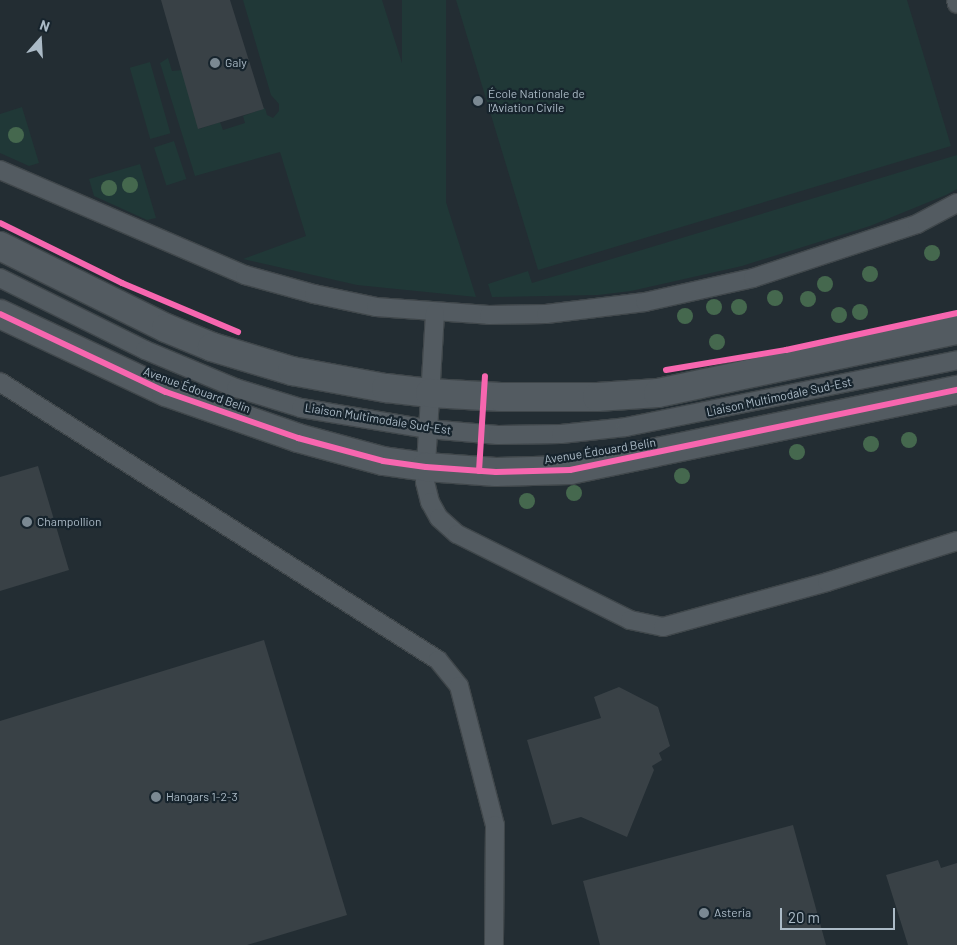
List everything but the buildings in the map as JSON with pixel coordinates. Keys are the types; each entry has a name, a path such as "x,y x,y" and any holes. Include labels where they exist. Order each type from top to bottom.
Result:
{"street":[{"path":"0,246 166,328 212,347 292,371 386,388 430,393 501,397 597,397 658,393 957,330"},
{"name":"Avenue Édouard Belin","path":"0,314 166,392 298,438 383,461 426,467 496,472 570,470 957,390"}],"lane":[{"path":"956,0 957,4"},
{"path":"0,170 245,275 314,294 367,305 435,313 489,316 546,314 645,302 752,278 917,224 957,203"},
{"name":"Liaison Multimodale Sud-Est","path":"0,278 145,350 236,388 301,408 428,430 498,435 561,434 626,427 957,360"},
{"path":"435,313 425,482 430,502 439,518 457,534 630,620 664,626 827,582 957,542"},
{"path":"0,382 438,660 459,686 495,825 494,945"}],"green space":[{"path":"243,0 382,0 476,297 357,285 243,259 306,236 280,152 195,176 160,63 168,58 172,71 182,70 199,129 220,122 223,130 245,123 243,116 265,108 267,115 273,118 279,111 279,104 271,95"},
{"path":"402,0 446,0 446,287 402,287"},
{"path":"456,0 907,0 951,146 538,270"},
{"path":"150,62 170,133 150,139 130,68"},
{"path":"22,107 39,163 29,166 0,153 0,114"},
{"path":"174,141 186,179 166,186 154,147"},
{"path":"957,155 957,189 946,195 870,226 742,266 631,291 598,295 492,297 488,284 528,271 532,283"},
{"path":"140,164 156,218 147,220 94,196 89,179"}],"cycle path":[{"path":"0,223 122,283 238,332"},
{"path":"666,370 786,350 957,313"},
{"path":"0,314 166,392 298,438 383,461 426,467 496,472 570,470 957,390"},
{"path":"479,471 485,376"}],"place":[{"name":"Galy","path":"215,63"},
{"name":"École Nationale de l'Aviation Civile","path":"478,101"},
{"name":"Champollion","path":"27,522"},
{"name":"Hangars 1-2-3","path":"156,797"},
{"name":"Asteria","path":"704,913"}]}
